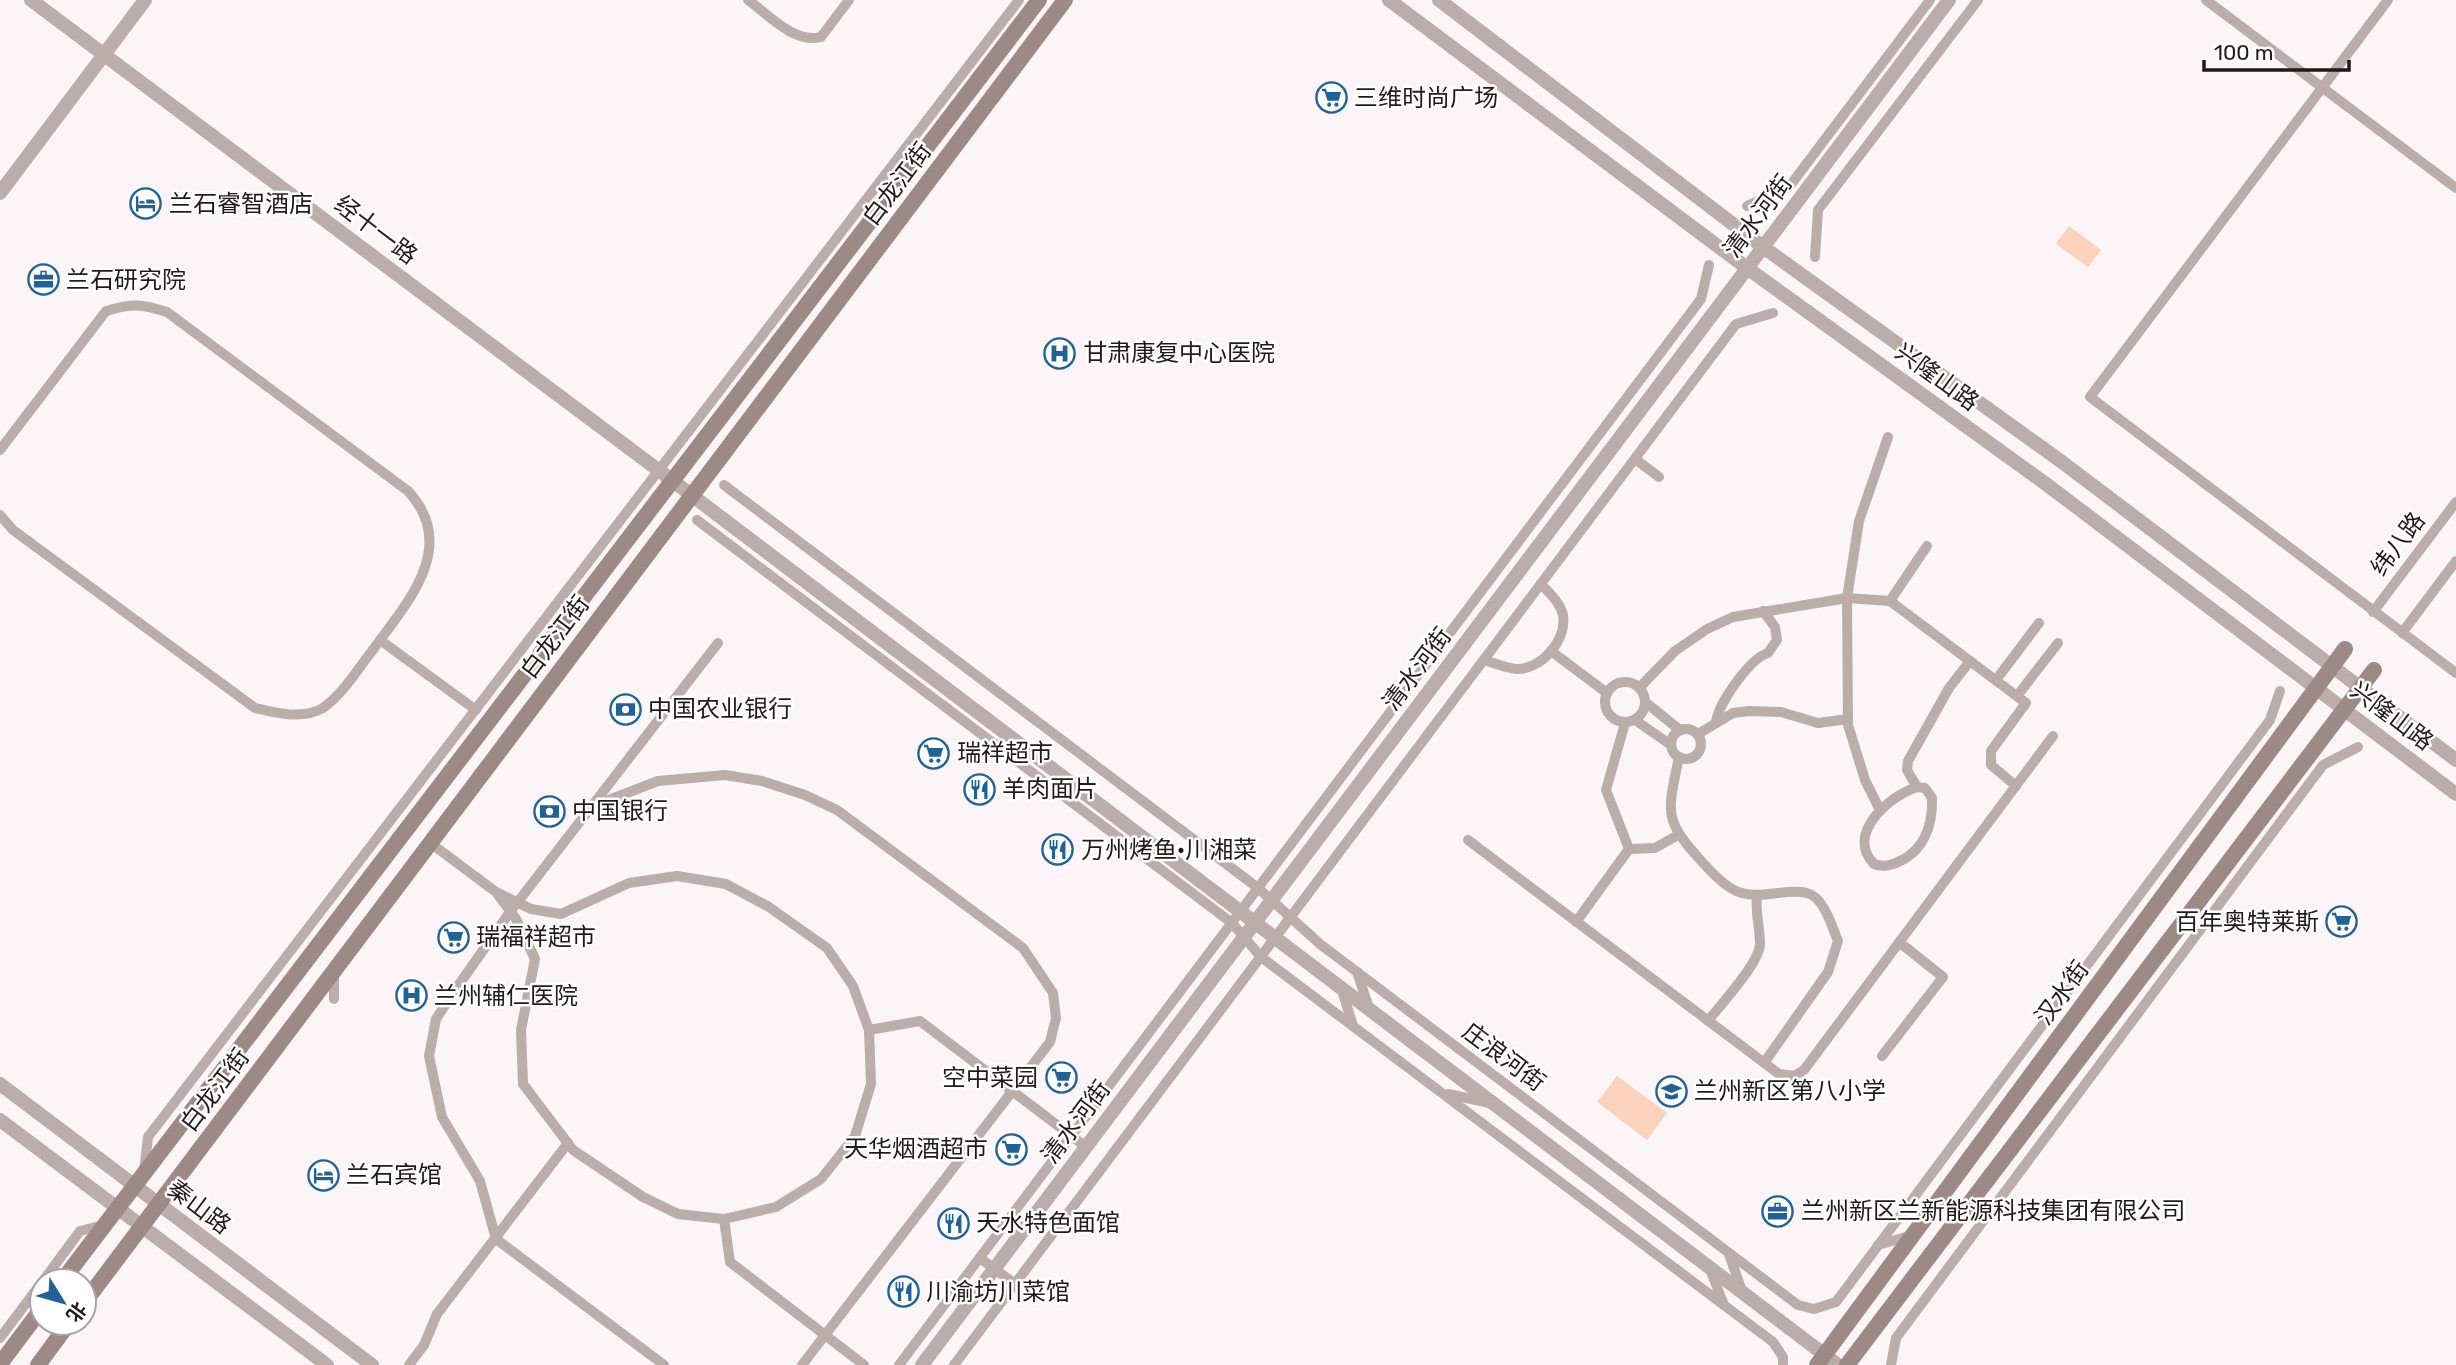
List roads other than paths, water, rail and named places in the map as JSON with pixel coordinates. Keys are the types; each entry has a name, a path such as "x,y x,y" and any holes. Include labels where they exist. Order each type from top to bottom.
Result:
{"main road":[{"name":"白龙江街","path":"72,1267 666,476 1039,0"},
{"name":"白龙江街","path":"98,1284 690,494 1065,0"},
{"name":"汉水街","path":"1827,1362 1886,1271 2345,649"},
{"path":"1847,1365 2346,711 2374,670"},
{"path":"1886,1271 1906,1286"},
{"path":"0,1364 28,1327"},
{"path":"38,1365 59,1337"}],"street":[{"name":"经十一路","path":"31,0 690,494 1236,918 1255,924 1743,1294 1827,1362"},
{"path":"0,193 145,0"},
{"path":"748,0 795,34 810,38 821,37 849,0"},
{"name":"白龙江街","path":"144,1172 148,1137 476,710 666,476 1019,0"},
{"name":"兴隆山路","path":"1389,0 1747,268 2046,484 2456,794"},
{"name":"兴隆山路","path":"1439,0 1763,247 2062,462 2456,760"},
{"path":"1747,206 1789,187 1930,0"},
{"name":"清水河街","path":"922,1365 1949,0"},
{"path":"1815,257 1818,211 1979,0"},
{"path":"2206,0 2456,188"},
{"path":"2388,0 2090,397 2456,673"},
{"path":"1004,45 1007,15"},
{"path":"899,1365 1701,299 1709,265"},
{"path":"0,450 106,311 130,303 167,312 408,491 419,503 429,536 428,561 419,586 340,693 321,709 303,715 280,714 255,708 13,530 0,515"},
{"path":"954,1365 1276,940 1736,324 1773,313"},
{"path":"1879,808 1865,780 1848,719 1847,598 1859,521 1888,437"},
{"path":"1635,459 1659,477"},
{"name":"庄浪河街","path":"724,485 1258,888 1357,972 1798,1305 1814,1309 1836,1301 1878,1245"},
{"name":"纬八路","path":"2373,612 2456,502"},
{"path":"697,520 1236,918 1244,937 1261,957 1773,1342 1783,1357 1783,1365"},
{"path":"1890,601 1927,546"},
{"path":"2402,633 2456,561"},
{"path":"1484,660 1516,669 1533,666 1550,651 1561,631 1562,613 1557,600 1541,584"},
{"path":"1639,688 1675,651 1707,629 1733,617 1847,598 1890,601 2026,703 1991,751 1991,765 2016,786"},
{"path":"1716,722 1718,709 1749,667 1768,653 1777,640 1775,627 1763,611"},
{"path":"1996,680 2039,623"},
{"path":"380,640 476,710"},
{"path":"664,1365 496,1239 480,1181 442,1117 429,1056 436,1019 514,907 718,643"},
{"path":"2017,696 2058,643"},
{"path":"1550,651 1607,693"},
{"path":"1917,786 1907,770 1908,761 1949,688 1970,661"},
{"path":"1679,757 1692,758 1699,752 1701,743 1698,734 1690,730 1680,730 1645,702 1639,688 1629,683 1619,683 1607,693 1604,703 1607,713 1615,720 1630,721 1671,746 1679,757 1670,807 1678,835 1727,885 1740,893 1757,895 1807,892 1816,898 1838,942 1828,972 1764,1063"},
{"path":"1878,1245 2270,720 2280,691"},
{"path":"1629,849 1606,790 1630,721 1642,712 1645,702"},
{"path":"1698,734 1733,713 1765,710 1818,723 1848,719"},
{"path":"1671,746 1674,736 1680,730"},
{"path":"1468,840 1764,1063 1782,1076 1794,1076 1801,1073 2053,736"},
{"path":"1891,1365 1896,1338 2323,765 2358,747"},
{"path":"593,806 658,781 725,775 784,788 837,810 1023,948 1049,986 1057,1010 1056,1026 1050,1042 802,1365"},
{"path":"1917,786 1925,788 1932,798 1927,832 1910,855 1885,866 1874,864 1867,853 1867,836 1879,808 1917,786"},
{"path":"1629,849 1655,848 1678,835"},
{"path":"429,842 514,907 534,959 521,1030 523,1084 573,1150 643,1197 678,1214 724,1219 776,1208 821,1178 855,1136 871,1084 869,1030 853,986 827,948 769,906 726,884 677,876 629,883 561,914 514,907"},
{"path":"1576,922 1629,849"},
{"path":"1708,1021 1760,947 1755,916 1757,895"},
{"path":"1882,1056 1943,977 1899,942"},
{"path":"334,969 334,999"},
{"path":"1357,972 1370,1011"},
{"path":"1342,990 1353,1026"},
{"path":"2124,1031 2128,996"},
{"path":"2049,1016 2053,1044"},
{"path":"869,1030 920,1021 1086,1147"},
{"name":"秦山路","path":"0,1084 372,1365"},
{"path":"1442,1093 1490,1103"},
{"name":"秦山路","path":"0,1120 327,1365"},
{"path":"409,1365 425,1345 437,1314 568,1143"},
{"path":"724,1219 730,1262 864,1365"},
{"path":"53,1267 80,1231 104,1225"},
{"path":"1878,1245 1913,1235"},
{"path":"1729,1253 1743,1294"},
{"path":"212,1279 228,1257"},
{"path":"980,1258 1015,1284"},
{"path":"1923,1264 1940,1278"},
{"path":"1710,1269 1724,1305"},
{"path":"0,1338 28,1300"}],"place":[{"name":"三维时尚广场","path":"1331,98"},
{"name":"兰石睿智酒店","path":"146,204"},
{"name":"兰石研究院","path":"43,280"},
{"name":"甘肃康复中心医院","path":"1060,353"},
{"name":"中国农业银行","path":"625,709"},
{"name":"瑞祥超市","path":"934,753"},
{"name":"羊肉面片","path":"979,789"},
{"name":"中国银行","path":"549,811"},
{"name":"万州烤鱼·川湘菜","path":"1058,850"},
{"name":"百年奥特莱斯","path":"2342,922"},
{"name":"瑞福祥超市","path":"453,937"},
{"name":"兰州辅仁医院","path":"411,996"},
{"name":"空中菜园","path":"1061,1078"},
{"name":"兰州新区第八小学","path":"1671,1091"},
{"name":"天华烟酒超市","path":"1011,1149"},
{"name":"兰石宾馆","path":"323,1175"},
{"name":"兰州新区兰新能源科技集团有限公司","path":"1778,1211"},
{"name":"天水特色面馆","path":"953,1223"},
{"name":"川渝坊川菜馆","path":"903,1292"}]}
